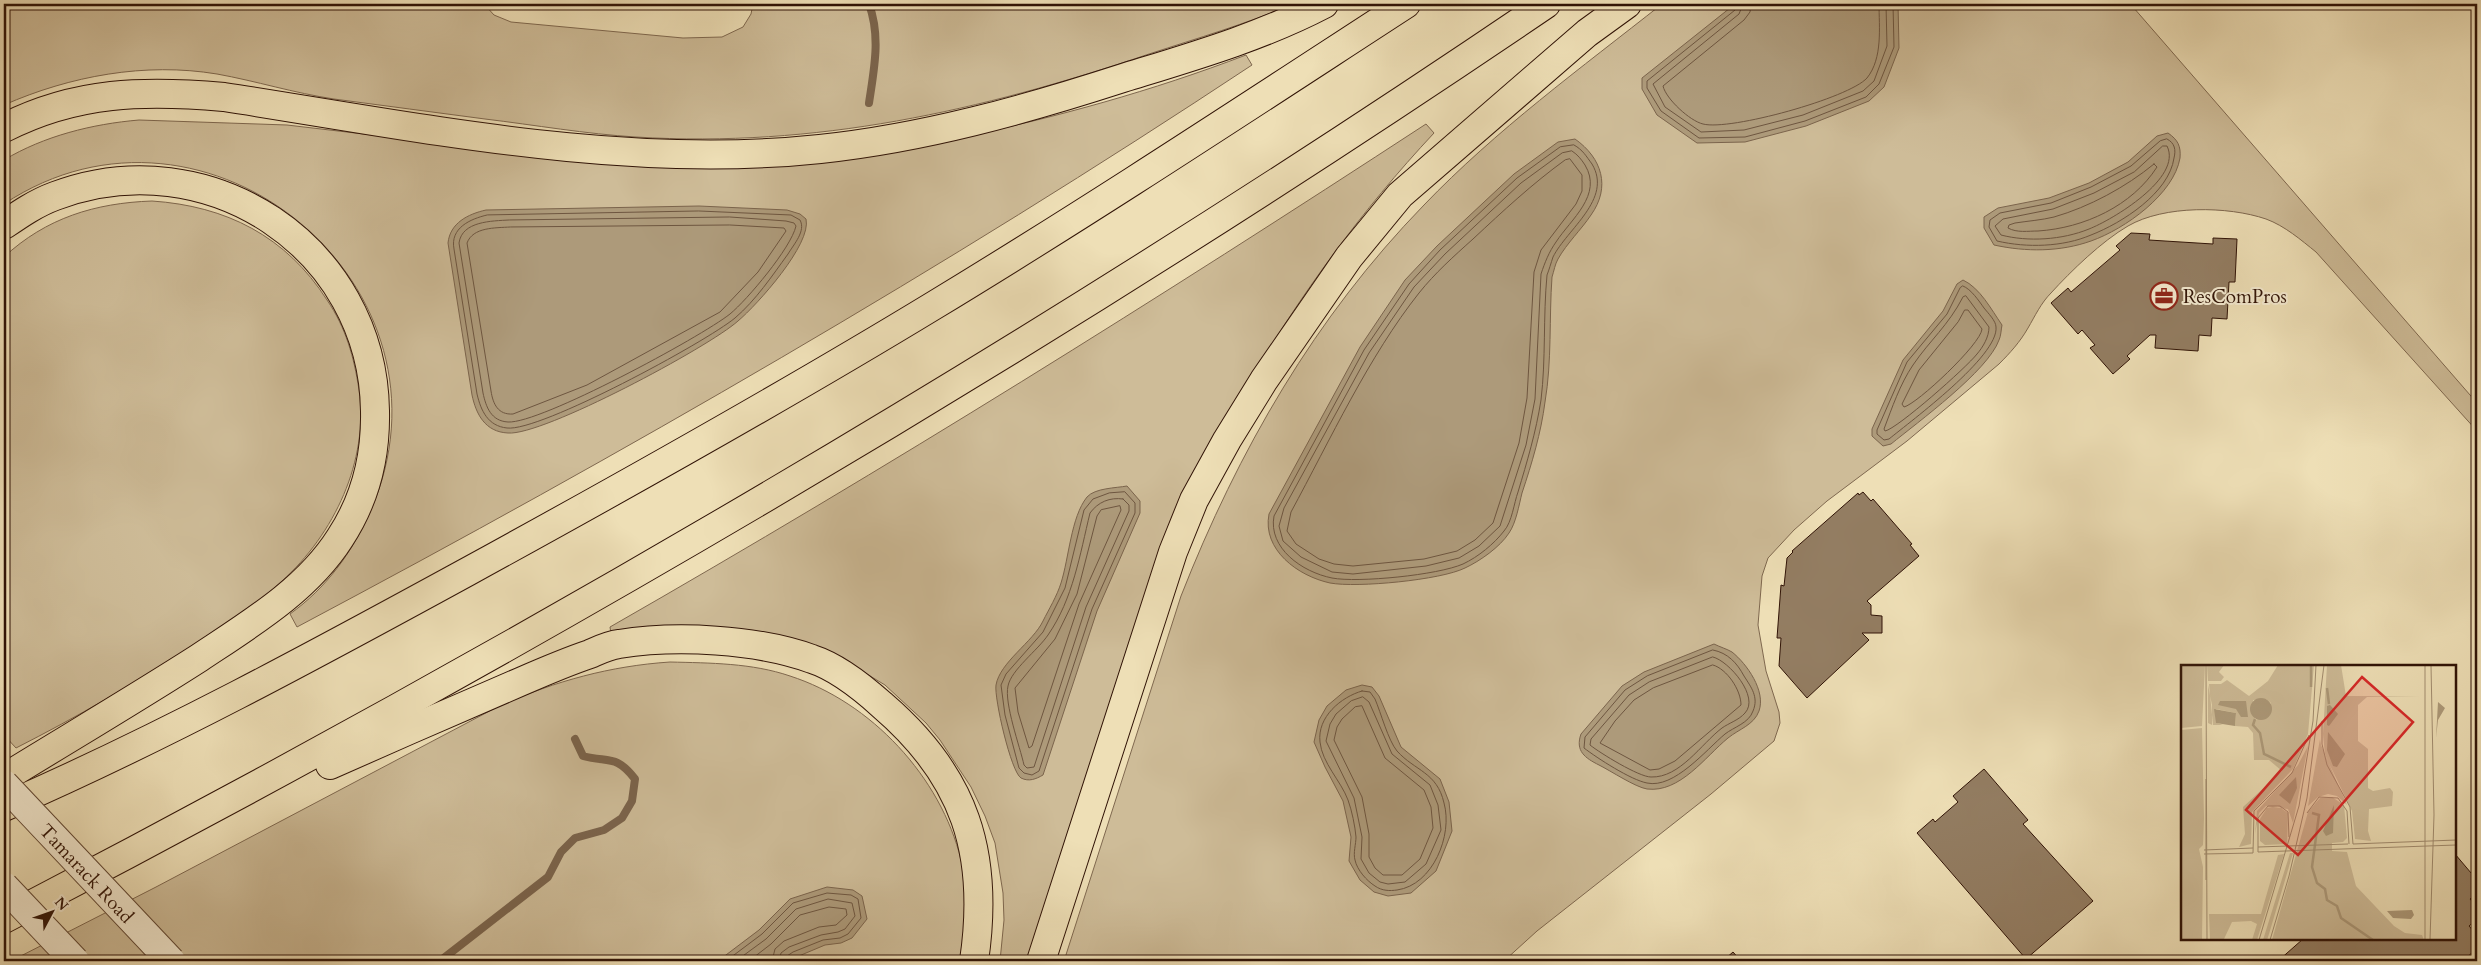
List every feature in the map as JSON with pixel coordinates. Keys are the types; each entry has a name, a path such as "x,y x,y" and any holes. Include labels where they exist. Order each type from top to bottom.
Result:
{"highway":[{"path":"4,128 40,111 70,102 133,93 170,93 224,97 582,149 663,155 741,154 820,149 927,133 1045,104 1223,47 1324,4"},
{"path":"4,808 117,755 355,633 532,537 755,411 931,307 1087,211 1406,4"},
{"path":"4,919 141,848 490,658 848,450 1226,215 1434,80 1546,4"},
{"path":"1041,961 1173,552 1194,500 1227,440 1309,314 1349,257 1400,195 1587,33 1627,4"},
{"path":"4,225 32,206 56,196 106,183 136,181 172,183 217,193 246,205 272,219 315,255 346,299 359,325 374,377 376,422 370,471 361,498 338,541 309,576 272,608 226,640 122,707 4,778"},
{"path":"141,848 560,664 617,644 699,640 783,650 814,659 847,678 901,721 923,746 942,773 959,802 972,837 977,871 979,908 974,961"}],"street":[{"name":"Tamarack Road","path":"4,784 171,961"},
{"path":"4,886 74,961"}],"shaded area":[{"path":"4,4 484,4 494,15 511,22 683,38 722,37 743,27 751,14 753,4 1293,4 1258,18 1086,74 1023,93 960,108 897,121 833,131 768,137 703,139 598,134 319,96 217,74 190,71 135,71 108,74 55,86 4,105"},
{"path":"1662,4 2133,4 2133,7 2477,403 2477,431 2316,252 2286,229 2266,219 2215,210 2177,211 2143,219 2118,232 2068,275 2044,301 2022,338 1999,364 1907,441 1827,501 1794,530 1768,558 1762,576 1758,625 1766,671 1779,712 1780,723 1774,741 1711,794 1537,931 1504,961 1064,961 1181,596 1203,542 1228,489 1254,438 1283,388 1314,340 1348,293 1424,205 1510,125"},
{"path":"1246,55 1252,65 1019,215 900,287 661,427 419,562 297,627 290,614 315,593 337,569 363,527 370,512 391,429 384,350 352,281 301,223 235,183 161,164 82,169 4,204 4,160 35,144 69,132 121,122 139,120 287,125 449,144 959,138 1032,121 1140,92"},
{"path":"1426,124 1434,133 1407,162 1333,254 1289,318 1247,385 1032,961 1000,961 1004,920 1003,893 995,843 985,816 971,787 940,740 926,723 885,685 837,656 611,634 610,627 920,444 1225,254"},
{"path":"152,201 179,204 205,210 252,228 293,258 311,278 339,321 355,366 361,417 353,469 332,519 301,562 272,590 239,615 150,673 84,712 16,748 4,735 4,257 37,232 72,215 111,205"},
{"path":"670,662 746,666 790,676 820,688 848,704 874,724 898,747 919,772 937,800 951,829 961,860 966,897 965,961 11,961 156,887 501,705 542,689 584,676 626,667"}],"water":[{"path":"1735,4 1898,4 1899,48 1884,87 1869,101 1806,126 1745,142 1697,143 1657,115 1642,89 1642,78"},
{"path":"2168,133 2174,138 2179,147 2180,158 2176,171 2158,197 2133,219 2118,228 2079,245 2031,250 1994,245 1984,228 1984,217 1998,208 2049,198 2089,183 2128,162 2157,136"},
{"path":"1575,139 1592,155 1597,164 1601,174 1601,194 1591,215 1566,247 1555,265 1552,277 1549,371 1543,414 1536,448 1514,524 1509,533 1483,558 1465,568 1438,576 1378,584 1343,584 1318,580 1295,568 1277,550 1271,539 1268,527 1269,514 1360,347 1405,280 1437,246 1514,174 1558,142"},
{"path":"699,206 787,210 800,214 806,219 806,230 792,258 747,313 695,350 589,406 555,420 527,430 508,433 500,432 488,426 479,415 472,395 448,243 449,236 456,225 473,214 486,210"},
{"path":"1963,280 1975,288 2002,325 1999,340 1992,352 1967,381 1891,444 1883,446 1872,436 1872,429 1903,360 1943,311 1957,284"},
{"path":"1127,486 1140,501 1140,513 1097,611 1043,775 1032,780 1021,778 1017,773 1008,749 998,704 996,685 1010,660 1038,629 1055,598 1064,573 1077,515 1087,497 1100,490"},
{"path":"1714,644 1732,652 1738,657 1754,679 1760,695 1760,703 1759,711 1754,720 1728,738 1681,780 1659,789 1647,789 1636,785 1589,760 1582,753 1579,745 1581,734 1622,686 1644,672"},
{"path":"1362,685 1372,687 1379,696 1401,747 1440,779 1449,802 1452,831 1436,871 1411,893 1388,896 1374,892 1360,880 1349,861 1351,837 1343,801 1314,742 1319,720 1327,706 1346,690"},
{"path":"827,887 853,890 862,896 867,919 852,938 841,943 825,945 787,961 718,961 759,930 790,899"}],"building":[{"path":"2131,233 2150,234 2149,240 2213,244 2213,238 2237,239 2235,282 2229,282 2227,319 2212,318 2211,336 2199,335 2198,351 2155,348 2156,335 2150,335 2127,356 2130,359 2113,374 2090,348 2095,345 2082,330 2078,334 2051,303 2068,288 2071,292 2120,250 2116,246"},
{"path":"1863,492 1871,501 1873,499 1912,544 1910,545 1919,556 1867,601 1871,605 1871,615 1882,616 1882,633 1862,633 1869,640 1807,698 1779,666 1781,638 1777,638 1781,585 1784,586 1787,558 1792,551 1858,493 1859,495"},
{"path":"1984,769 2028,820 2023,824 2093,901 2026,959 1917,833 1933,819 1935,822 1958,802 1953,796"},
{"path":"2456,855 2477,880 2477,892 2470,899 2477,907 2477,919 2469,926 2477,935 2477,948 2463,961 2278,961 2302,940 2456,940"},
{"path":"1733,952 1741,961 1722,961 1725,959"}],"waterway":[{"path":"869,4 873,16 876,41 869,103"},
{"path":"440,961 548,877 561,852 575,838 604,830 622,818 632,801 635,779 617,763 583,756 575,739"}],"place":[{"name":"ResComPros","path":"2164,296"}]}
